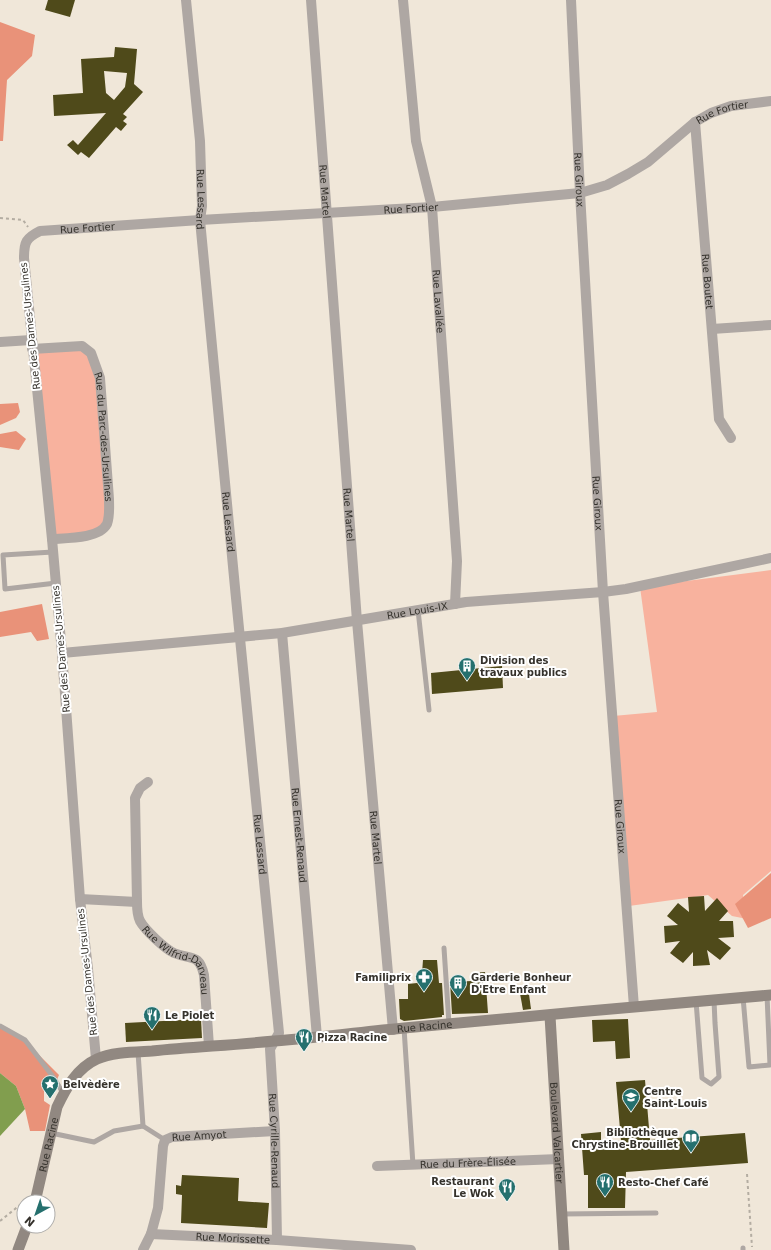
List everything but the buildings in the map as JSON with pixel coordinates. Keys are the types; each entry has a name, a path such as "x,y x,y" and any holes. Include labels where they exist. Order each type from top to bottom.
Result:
{"main road":[{"name":"Rue Racine","path":"34,1194 57,1107 63,1093 80,1071 96,1059 106,1056 769,995"},
{"name":"Boulevard Valcartier","path":"550,1016 564,1250"},
{"path":"18,1250 24,1234"}],"street":[{"name":"Rue Lessard","path":"186,0 200,141 202,206 200,220 280,1033 274,1041"},
{"name":"Rue Martel","path":"311,0 357,621 393,1030"},
{"name":"Rue Lavallée","path":"403,0 416,141 432,207 457,561 455,604"},
{"name":"Rue Giroux","path":"571,0 580,193 603,592 634,1007"},
{"name":"Rue Fortier","path":"30,237 40,231 327,212 432,207 580,193 607,185 648,162 695,122 711,112 731,106 771,101"},
{"name":"Rue Boutet","path":"695,122 719,419 731,438"},
{"name":"Rue des Dames-Ursulines","path":"30,237 24,246 24,258 56,583 80,899 96,1059"},
{"path":"712,329 771,325"},
{"name":"Rue du Parc-des-Ursulines","path":"0,342 82,346 91,353 100,378 110,511 107,524 101,531 91,536 52,539"},
{"name":"Rue Louis-IX","path":"62,652 282,633 466,602 603,592 634,587 771,558"},
{"name":"Rue Ernest-Renaud","path":"282,633 317,1037"},
{"name":"Rue Wilfrid-Darveau","path":"148,782 140,788 135,798 138,914 141,923 161,944 174,953 194,958 201,965 204,975 209,1046"},
{"path":"80,899 137,902"},
{"name":"Rue Cyrille-Renaud","path":"274,1041 270,1049 275,1131 277,1240"},
{"name":"Rue Amyot","path":"143,1250 151,1234 158,1208 164,1140 172,1137 275,1131"},
{"name":"Rue du Frère-Élisée","path":"377,1166 559,1159"},
{"name":"Rue Morissette","path":"151,1234 277,1240 411,1250"}],"lane":[{"path":"53,552 3,555 3,589 56,583"},
{"path":"418,610 429,710"},
{"path":"444,948 449,1025"},
{"path":"743,997 749,1067 770,1065 769,995"},
{"path":"696,1002 702,1078 711,1084 719,1078 714,1023 714,1000"},
{"path":"0,1026 25,1040 54,1078 63,1093"},
{"path":"404,1028 413,1165"},
{"path":"138,1052 143,1126"},
{"path":"51,1133 94,1142 114,1131 143,1126 164,1140"},
{"path":"562,1214 656,1213"}],"path":[{"path":"0,218 24,220 30,237"},
{"path":"746,1174 752,1247"},
{"path":"0,1221 16,1210"}],"shaded area":[{"path":"0,22 35,35 32,56 7,80 3,141 0,141"},
{"path":"77,347 96,363 109,499 101,531 52,539 32,349"},
{"path":"18,403 20,412 16,418 0,425 0,404"},
{"path":"16,431 26,439 19,450 0,447 0,434"},
{"path":"771,570 771,871 743,895 747,919 732,916 708,895 629,906 613,716 657,712 640,587"},
{"path":"42,604 49,639 37,641 31,632 0,637 0,612"},
{"path":"771,873 771,918 748,928 735,904"},
{"path":"0,1026 24,1040 59,1075 54,1086 44,1090 44,1101 50,1105 45,1131 30,1131 25,1109 16,1086 0,1073"},
{"path":"0,1073 16,1086 25,1109 0,1136"}],"place":[{"name":"Division des travaux publics","path":"467,681"},
{"name":"Familiprix","path":"424,992"},
{"name":"Garderie Bonheur D'Etre Enfant","path":"458,998"},
{"name":"Le Piolet","path":"152,1030"},
{"name":"Pizza Racine","path":"304,1052"},
{"name":"Belvèdère","path":"50,1099"},
{"name":"Centre Saint-Louis","path":"631,1112"},
{"name":"Bibliothèque Chrystine-Brouillet","path":"691,1153"},
{"name":"Resto-Chef Café","path":"605,1197"},
{"name":"Restaurant Le Wok","path":"507,1202"}]}
